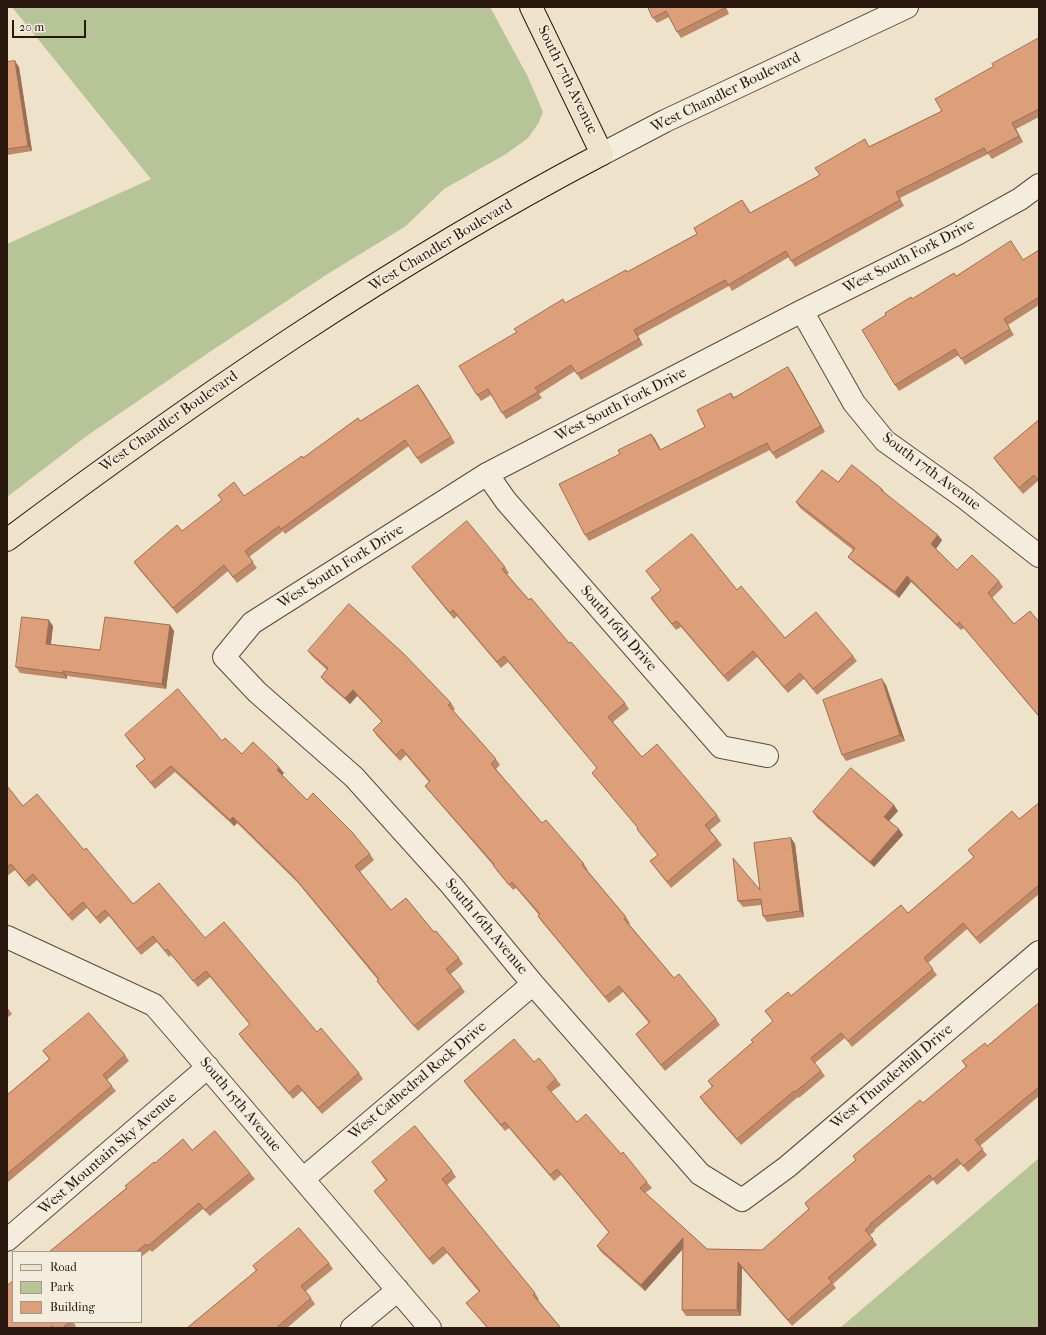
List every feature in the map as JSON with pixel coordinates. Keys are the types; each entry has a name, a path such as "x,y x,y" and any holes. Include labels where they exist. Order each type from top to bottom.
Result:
{"main road":[{"name":"South 17th Avenue","path":"531,7 602,154"},
{"name":"West Chandler Boulevard","path":"7,540 120,456 235,376 310,327 506,206 602,154"}],"street":[{"name":"West Chandler Boulevard","path":"602,154 665,121 907,7"},
{"name":"West South Fork Drive","path":"224,657 252,623 487,474 802,311 956,235 1020,199 1039,185"},
{"name":"South 17th Avenue","path":"802,311 854,403 885,441 965,498 1039,556"},
{"name":"South 16th Drive","path":"487,474 506,501 721,747 767,756"},
{"name":"South 16th Avenue","path":"224,657 256,692 354,777 452,886 533,984 700,1174 742,1200"},
{"name":"South 15th Avenue","path":"7,937 154,1005 430,1328"},
{"name":"West Thunderhill Drive","path":"742,1200 787,1167 1039,952"},
{"name":"West Cathedral Rock Drive","path":"303,1179 533,984"},
{"name":"West Mountain Sky Avenue","path":"7,1240 208,1067"},
{"path":"352,1328 398,1290"}],"green space":[{"path":"12,7 490,7 528,77 543,112 538,124 528,138 506,154 444,189 406,226 326,275 211,351 88,435 7,497 7,244 151,179"},
{"path":"1039,1158 1039,1328 840,1328"}],"building":[{"path":"648,7 725,8 677,32 666,11 653,18"},
{"path":"1039,38 1039,109 1012,123 1019,136 987,153 984,148 896,192 900,200 791,261 786,251 728,285 725,280 634,330 639,339 577,374 571,365 535,388 538,392 502,413 488,389 477,395 459,366 517,332 514,329 563,299 565,303 626,270 627,272 697,234 694,228 742,200 750,213 820,175 815,168 865,139 869,147 942,111 935,99 994,66 992,64"},
{"path":"15,61 28,146 7,149 7,62"},
{"path":"1011,241 1023,260 1039,250 1039,297 1004,319 1010,329 961,359 955,349 895,385 862,330 886,315 885,313 911,297 912,299 954,273 956,276"},
{"path":"788,367 821,426 772,453 767,443 585,535 559,484 620,454 618,450 651,434 660,450 705,427 697,410 731,393 733,398"},
{"path":"418,385 451,437 417,458 405,440 281,529 279,526 245,551 253,562 233,577 224,565 173,608 134,562 177,525 182,531 222,500 218,495 234,482 244,496 302,456 303,458 358,418 360,421"},
{"path":"1039,420 1039,481 1034,475 1019,488 994,458"},
{"path":"852,465 938,535 931,544 957,570 972,555 999,581 988,593 1014,624 1030,611 1039,622 1039,716 959,622 957,625 907,576 895,592 848,557 855,548 796,502 822,470 838,482"},
{"path":"467,521 505,567 502,569 529,600 531,598 569,643 571,642 625,703 608,717 642,757 657,744 717,815 705,825 717,840 667,882 650,861 658,855 637,829 638,828 592,773 597,768 504,656 497,662 453,610 450,613 412,567"},
{"path":"692,534 737,590 741,586 785,638 816,612 853,656 813,689 800,673 784,687 753,651 724,676 677,621 672,624 651,598 661,590 646,571"},
{"path":"349,604 403,653 451,703 448,705 496,759 491,764 542,823 546,820 584,864 582,865 626,917 624,919 674,978 679,974 716,1019 661,1065 636,1034 650,1022 619,986 605,997 538,916 540,914 512,882 509,885 493,865 494,864 425,786 430,781 402,749 396,755 373,730 382,721 353,690 345,698 321,677 328,668 308,651"},
{"path":"22,617 49,620 46,644 100,650 105,617 170,625 162,684 63,671 63,673 16,667"},
{"path":"882,679 900,735 842,755 823,700"},
{"path":"178,689 222,741 225,738 242,754 253,742 279,767 277,770 307,800 313,793 352,832 370,854 355,866 391,910 406,898 434,932 436,931 459,958 446,969 461,987 414,1026 377,981 379,979 294,877 233,817 230,820 171,766 151,783 136,766 145,759 125,735"},
{"path":"851,768 894,805 884,817 899,829 870,862 813,812"},
{"path":"7,786 23,806 37,794 84,850 86,848 133,904 159,883 205,938 224,922 317,1032 321,1028 359,1073 318,1108 298,1085 289,1093 239,1034 250,1024 206,971 193,981 167,949 165,951 153,936 137,949 105,910 96,918 83,902 68,915 33,874 25,881 11,864 7,867"},
{"path":"1039,803 1039,885 976,938 963,923 924,958 933,969 848,1041 841,1033 811,1058 821,1071 795,1092 794,1091 737,1139 700,1097 713,1086 708,1081 753,1042 751,1040 773,1021 765,1011 788,992 791,996 901,905 908,913 974,857 968,850 1012,811 1019,819"},
{"path":"791,838 800,911 763,916 761,899 738,901 733,858 760,890 754,843"},
{"path":"1039,1003 1039,1087 975,1140 983,1149 963,1166 957,1159 933,1179 929,1175 870,1224 871,1225 865,1230 873,1239 828,1278 832,1282 788,1320 738,1262 737,1310 682,1310 683,1238 641,1285 597,1246 609,1232 557,1169 550,1175 505,1122 501,1125 464,1081 514,1039 534,1062 539,1058 556,1079 547,1087 577,1122 586,1114 621,1154 623,1152 647,1182 640,1188 707,1249 762,1250 809,1209 805,1203 856,1160 853,1156 920,1100 923,1103 967,1066 962,1061 985,1043 987,1046"},
{"path":"89,1013 125,1055 103,1075 112,1086 7,1174 7,1095 50,1059 43,1051"},
{"path":"415,1126 452,1171 442,1179 535,1293 533,1295 561,1328 488,1328 466,1303 480,1291 443,1247 429,1259 374,1191 387,1180 372,1162"},
{"path":"215,1131 250,1173 205,1210 199,1203 148,1246 146,1244 137,1251 50,1251 127,1188 125,1186 183,1139 192,1150"},
{"path":"299,1228 329,1263 301,1286 311,1298 276,1328 187,1328 257,1270 253,1266"},
{"path":"12,1282 12,1323 69,1323 62,1328 53,1328 52,1326 49,1328 7,1328 7,1286"}]}
